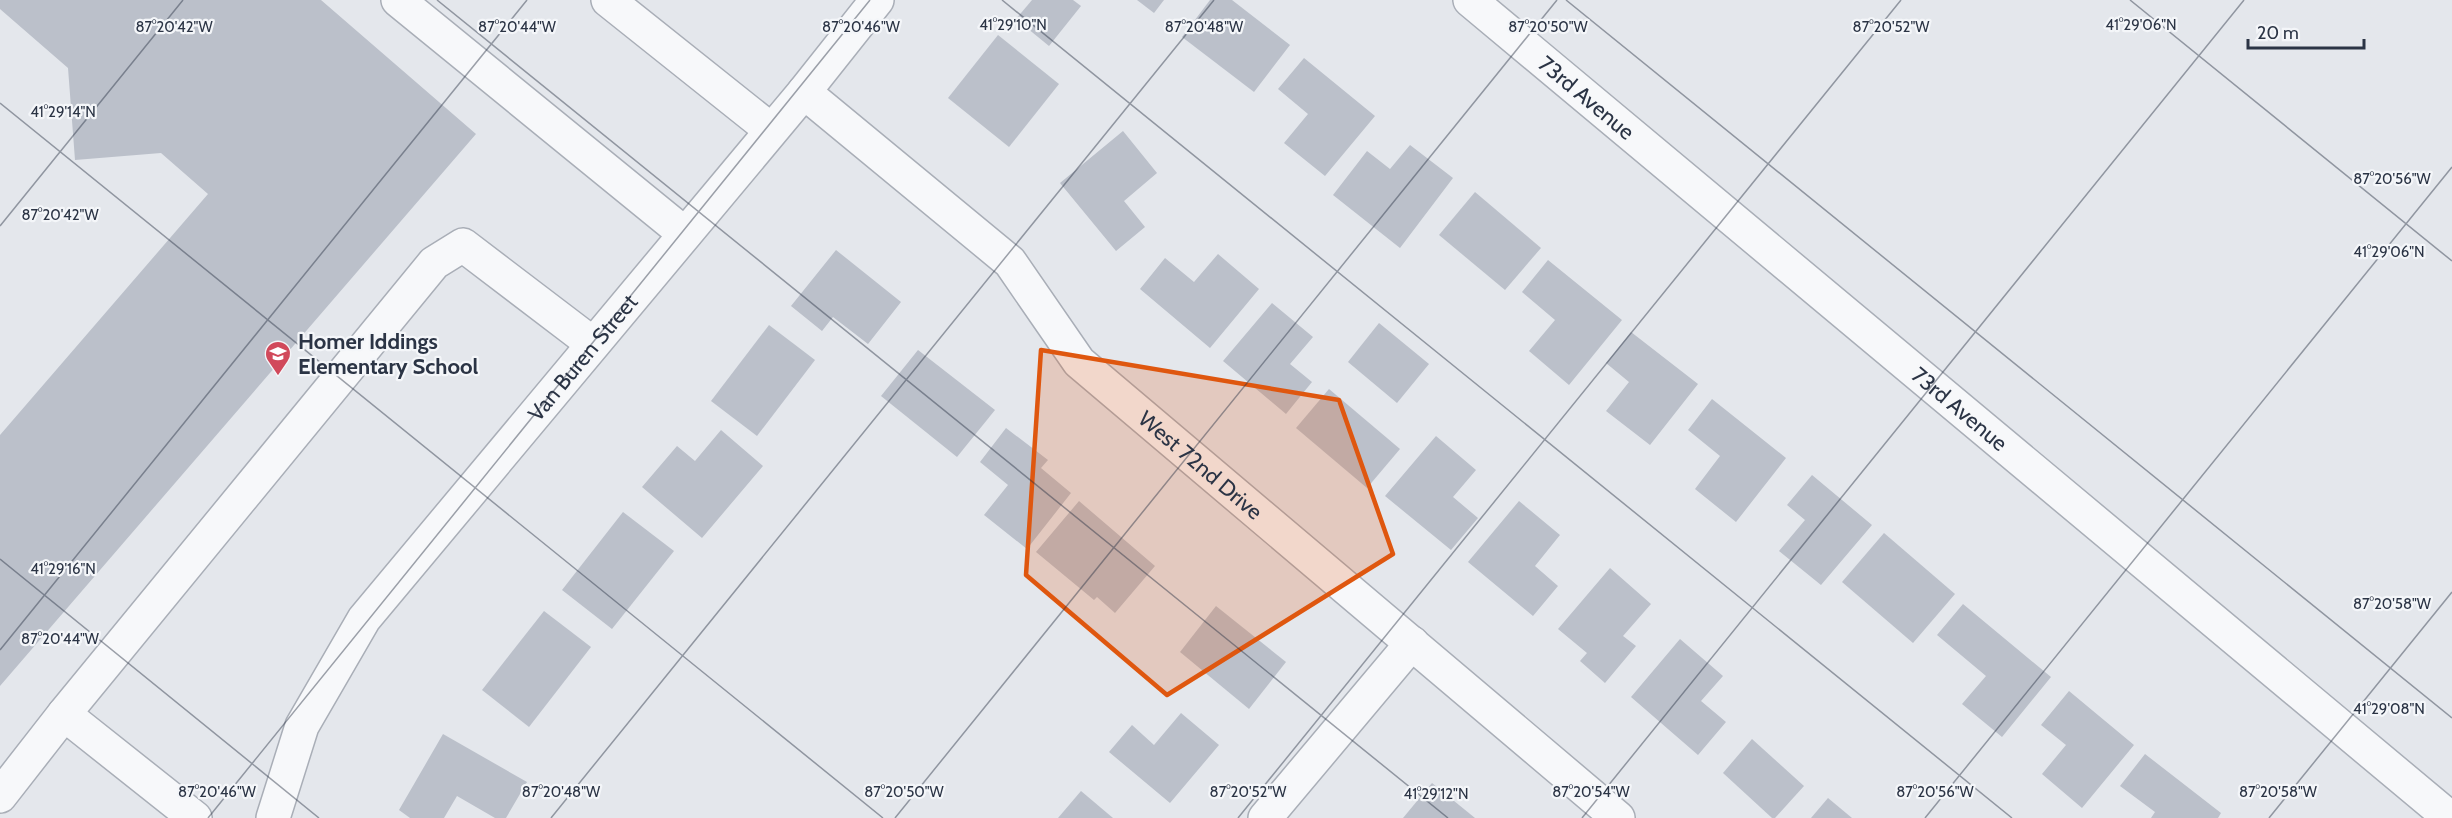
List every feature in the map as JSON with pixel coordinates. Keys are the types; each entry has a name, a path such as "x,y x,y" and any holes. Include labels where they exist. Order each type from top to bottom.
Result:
{"street":[{"path":"398,0 685,234"},
{"path":"608,0 771,130"},
{"name":"Van Buren Street","path":"273,818 302,726 364,619 804,92 877,0"},
{"name":"73rd Avenue","path":"1470,0 2450,818"},
{"name":"West 72nd Drive","path":"804,92 1010,262 1079,362 1618,818"},
{"path":"0,796 64,714 434,263 463,245 594,344"},
{"path":"1265,818 1412,643"},
{"path":"64,714 195,818"}],"highlighted area":[{"path":"1041,350 1339,400 1393,554 1167,695 1026,575"}],"building":[{"path":"0,0 321,0 476,134 0,686 0,435 208,194 161,153 75,160 68,68 0,9"},
{"path":"1032,0 1073,0 1081,6 1049,46 1016,19"},
{"path":"1137,0 1164,0 1154,13"},
{"path":"1210,0 1232,0 1290,45 1254,92 1182,37"},
{"path":"998,35 1059,84 1009,147 948,98"},
{"path":"1304,58 1375,116 1325,176 1284,143 1308,114 1278,89"},
{"path":"1123,131 1157,173 1124,201 1145,227 1116,251 1060,183"},
{"path":"1410,145 1453,178 1400,248 1333,195 1367,151 1390,169"},
{"path":"1475,192 1541,248 1505,290 1439,235"},
{"path":"836,250 901,302 868,344 833,317 822,331 791,306"},
{"path":"1218,254 1259,289 1210,348 1140,289 1165,258 1194,282"},
{"path":"1548,260 1622,320 1569,385 1529,351 1555,320 1522,292"},
{"path":"1272,303 1313,337 1290,364 1312,382 1286,414 1223,361"},
{"path":"1379,323 1429,364 1397,403 1348,362"},
{"path":"769,325 815,360 757,436 711,401"},
{"path":"1631,332 1698,384 1650,445 1606,411 1629,382 1606,363"},
{"path":"918,350 995,410 957,457 881,396"},
{"path":"1329,389 1400,449 1367,488 1296,428"},
{"path":"1712,399 1786,458 1736,522 1695,489 1720,456 1688,430"},
{"path":"1006,428 1048,460 1041,468 1071,493 1027,549 984,515 1008,485 980,462"},
{"path":"721,430 763,466 702,538 642,487 677,446 695,461"},
{"path":"1436,436 1476,470 1453,497 1478,518 1451,550 1385,496"},
{"path":"1812,475 1872,525 1821,585 1779,551 1805,520 1787,505"},
{"path":"1079,501 1155,566 1115,613 1097,597 1094,600 1036,552"},
{"path":"1519,501 1560,535 1535,566 1558,586 1533,616 1468,562"},
{"path":"623,512 674,551 612,629 562,590"},
{"path":"1884,533 1955,594 1913,643 1842,582"},
{"path":"1610,568 1651,604 1623,636 1636,646 1605,683 1580,661 1587,653 1558,629"},
{"path":"1963,604 2051,677 2002,737 1962,704 1986,676 1937,635"},
{"path":"1216,606 1286,662 1249,709 1180,652"},
{"path":"544,611 591,647 529,727 482,690"},
{"path":"1680,639 1723,676 1701,701 1726,722 1698,755 1631,697"},
{"path":"2069,691 2134,745 2082,808 2042,774 2066,745 2041,725"},
{"path":"1181,713 1219,745 1170,803 1109,752 1132,725 1154,745"},
{"path":"443,734 527,782 506,818 495,818 457,796 444,818 410,818 399,810"},
{"path":"1752,739 1804,786 1775,818 1772,818 1723,773"},
{"path":"2145,754 2221,813 2218,818 2151,818 2155,812 2120,786"},
{"path":"1432,783 1475,818 1403,818"},
{"path":"1081,791 1113,818 1058,818"},
{"path":"1828,798 1852,818 1811,818"}],"place":[{"name":"Homer Iddings Elementary School","path":"278,377"}]}
